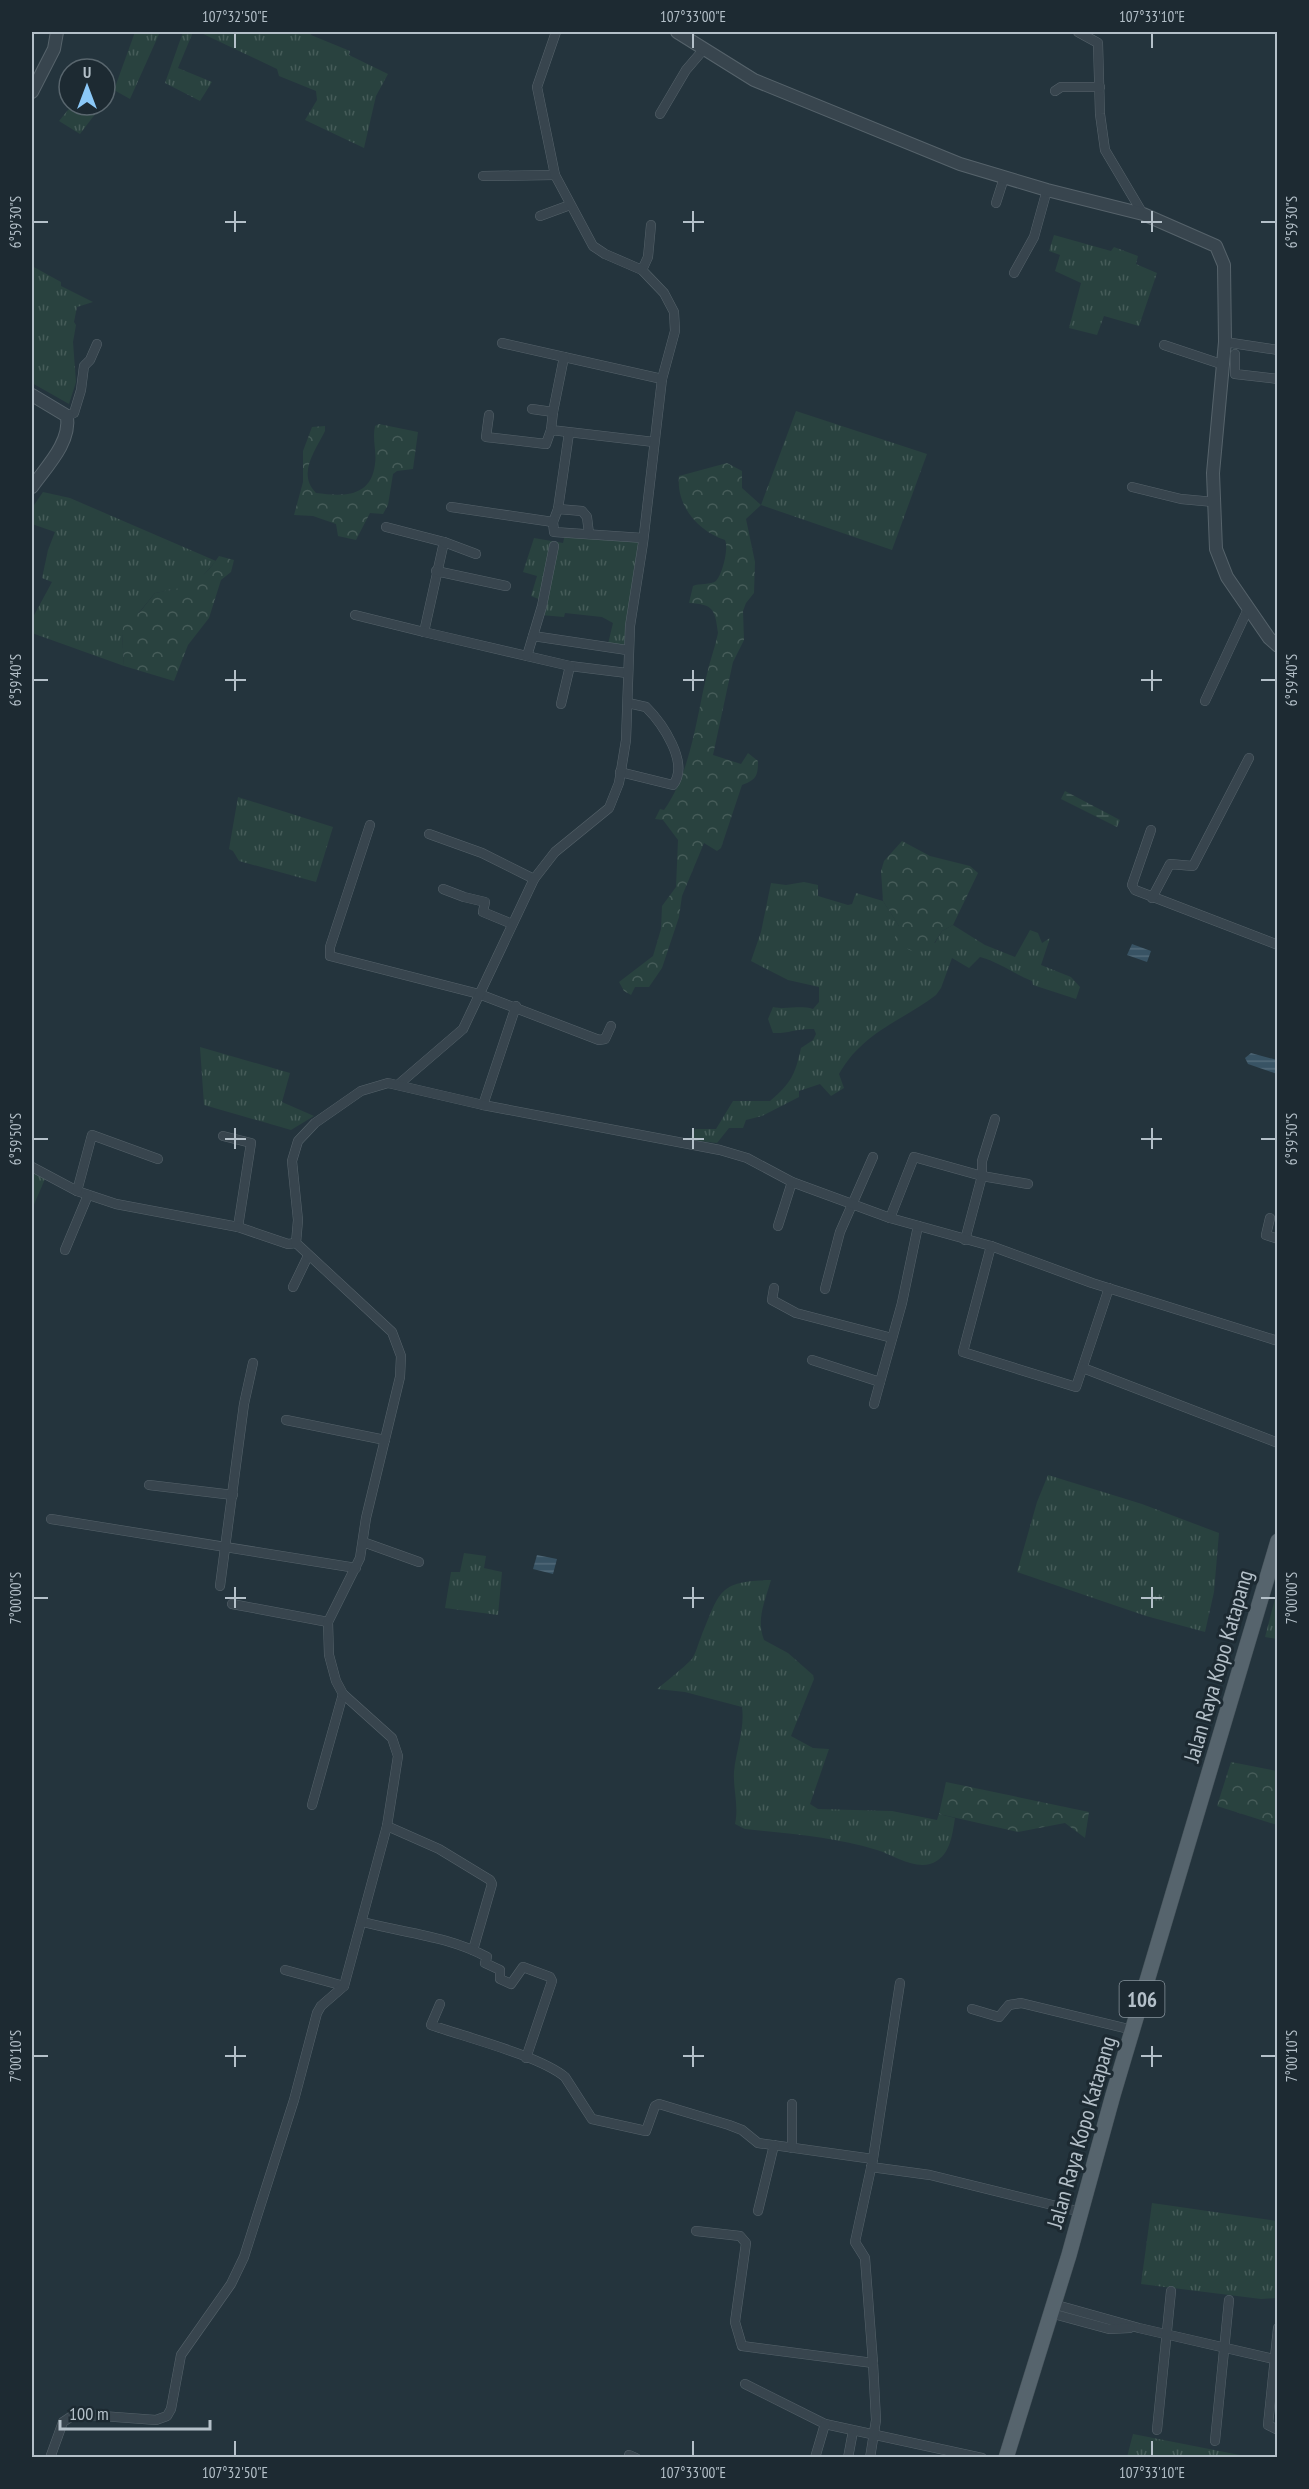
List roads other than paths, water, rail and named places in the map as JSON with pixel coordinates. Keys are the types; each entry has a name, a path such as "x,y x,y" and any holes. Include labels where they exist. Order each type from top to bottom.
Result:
{"main road":[{"name":"Jalan Raya Kopo Katapang","path":"1006,2457 1274,1569 1278,1541"}],"street":[{"path":"32,92 54,49 57,32"},
{"path":"399,1084 458,1034 534,879 555,852 605,813 619,783 628,703 627,650 662,379 675,331 674,312 664,293 642,270 597,250 555,176 537,87 556,32"},
{"path":"677,32 754,80 960,164 1047,190 1143,214 1213,244 1221,253 1224,278 1224,365 1215,452 1214,502 1218,557 1248,609 1269,638 1278,646"},
{"path":"1079,32 1098,43 1105,150 1143,214"},
{"path":"660,114 697,44"},
{"path":"1055,91 1061,87 1100,87"},
{"path":"483,176 555,176"},
{"path":"996,203 1004,178"},
{"path":"1014,273 1034,237 1047,190"},
{"path":"540,216 570,205"},
{"path":"642,270 648,257 651,225"},
{"path":"1225,342 1278,350"},
{"path":"502,343 662,379"},
{"path":"66,416 74,412 81,390 84,366 90,360 97,344"},
{"path":"1164,345 1224,365"},
{"path":"1235,354 1235,374 1278,379"},
{"path":"489,415 486,437 546,444 551,430 564,357"},
{"path":"32,395 66,416"},
{"path":"532,409 553,412"},
{"path":"32,488 66,436 66,416"},
{"path":"551,430 654,442"},
{"path":"569,433 558,509 553,522 554,532 643,538"},
{"path":"1132,488 1181,499 1214,502"},
{"path":"451,507 553,522"},
{"path":"558,509 582,511 587,517 589,534"},
{"path":"386,527 444,542 476,554"},
{"path":"424,632 444,542"},
{"path":"527,656 542,606 554,546"},
{"path":"436,571 506,586"},
{"path":"1204,701 1248,609"},
{"path":"355,615 570,666 627,673"},
{"path":"533,636 627,650"},
{"path":"561,704 570,666"},
{"path":"620,772 673,785 678,775 672,745 658,722 646,707 628,703"},
{"path":"1152,898 1170,864 1193,866 1249,758"},
{"path":"370,825 330,947 330,956 478,994 516,1006 599,1040 605,1039 611,1026"},
{"path":"1151,830 1132,885 1135,890 1278,945"},
{"path":"429,834 482,853 534,879"},
{"path":"443,888 464,897 485,902 483,912 512,924"},
{"path":"483,1105 516,1006"},
{"path":"50,2457 63,2422 75,2414 156,2420 167,2416 171,2409 181,2355 231,2284 244,2257 294,2100 317,2013 321,2006 344,1986 387,1826 398,1756 397,1747 392,1738 343,1695 332,1667 328,1622 356,1568 401,1367 396,1338 342,1284 296,1243 298,1220 292,1161 298,1141 315,1123 361,1091 377,1084 399,1084 483,1105 604,1126 734,1154 792,1182 890,1218 991,1246 1110,1288 1278,1341"},
{"path":"964,1240 982,1176 982,1161 995,1119"},
{"path":"77,1191 92,1135 158,1159"},
{"path":"223,1136 251,1143 238,1227"},
{"path":"825,1289 840,1232 873,1157"},
{"path":"890,1218 914,1157 982,1176 1028,1184"},
{"path":"32,1167 88,1195 142,1210 238,1227 270,1240 288,1244 296,1243"},
{"path":"778,1226 792,1182"},
{"path":"64,1250 88,1195"},
{"path":"1270,1218 1266,1234 1278,1239"},
{"path":"874,1404 918,1226"},
{"path":"991,1246 961,1351 1076,1387 1110,1288"},
{"path":"293,1287 308,1256"},
{"path":"774,1288 772,1300 789,1311 892,1338"},
{"path":"812,1360 880,1382"},
{"path":"220,1586 246,1393 253,1363"},
{"path":"1083,1368 1278,1443"},
{"path":"286,1420 385,1440"},
{"path":"149,1485 233,1495"},
{"path":"51,1519 356,1568"},
{"path":"363,1542 419,1562"},
{"path":"232,1604 328,1622"},
{"path":"312,1805 343,1695"},
{"path":"387,1826 439,1849 490,1880 492,1884 473,1950"},
{"path":"363,1922 405,1930 473,1950 487,1957 486,1964 500,1970 500,1979 511,1984 523,1967 551,1978 526,2058"},
{"path":"285,1970 344,1986"},
{"path":"870,2457 876,2420 873,2363 865,2258 855,2242 872,2163 900,1983"},
{"path":"972,2009 999,2017 1009,2005 1021,2003 1133,2030"},
{"path":"440,2004 431,2025 526,2058 562,2075 587,2115 598,2122 646,2132 655,2106 659,2104 742,2130 758,2143 930,2175 1081,2212"},
{"path":"792,2104 792,2148"},
{"path":"759,2211 774,2145"},
{"path":"696,2230 740,2236 746,2243 735,2322 742,2346 873,2363"},
{"path":"1157,2430 1171,2291"},
{"path":"1215,2441 1229,2300"},
{"path":"1052,2309 1167,2333 1276,2360"},
{"path":"1278,2328 1268,2425 1278,2430"},
{"path":"745,2384 825,2424 982,2457"},
{"path":"815,2457 825,2424"},
{"path":"848,2457 852,2431"}],"water":[{"path":"1132,944 1151,951 1147,962 1127,955"},
{"path":"1251,1053 1277,1060 1277,1074 1248,1064 1245,1058"},
{"path":"537,1555 557,1559 553,1574 533,1569"}]}
